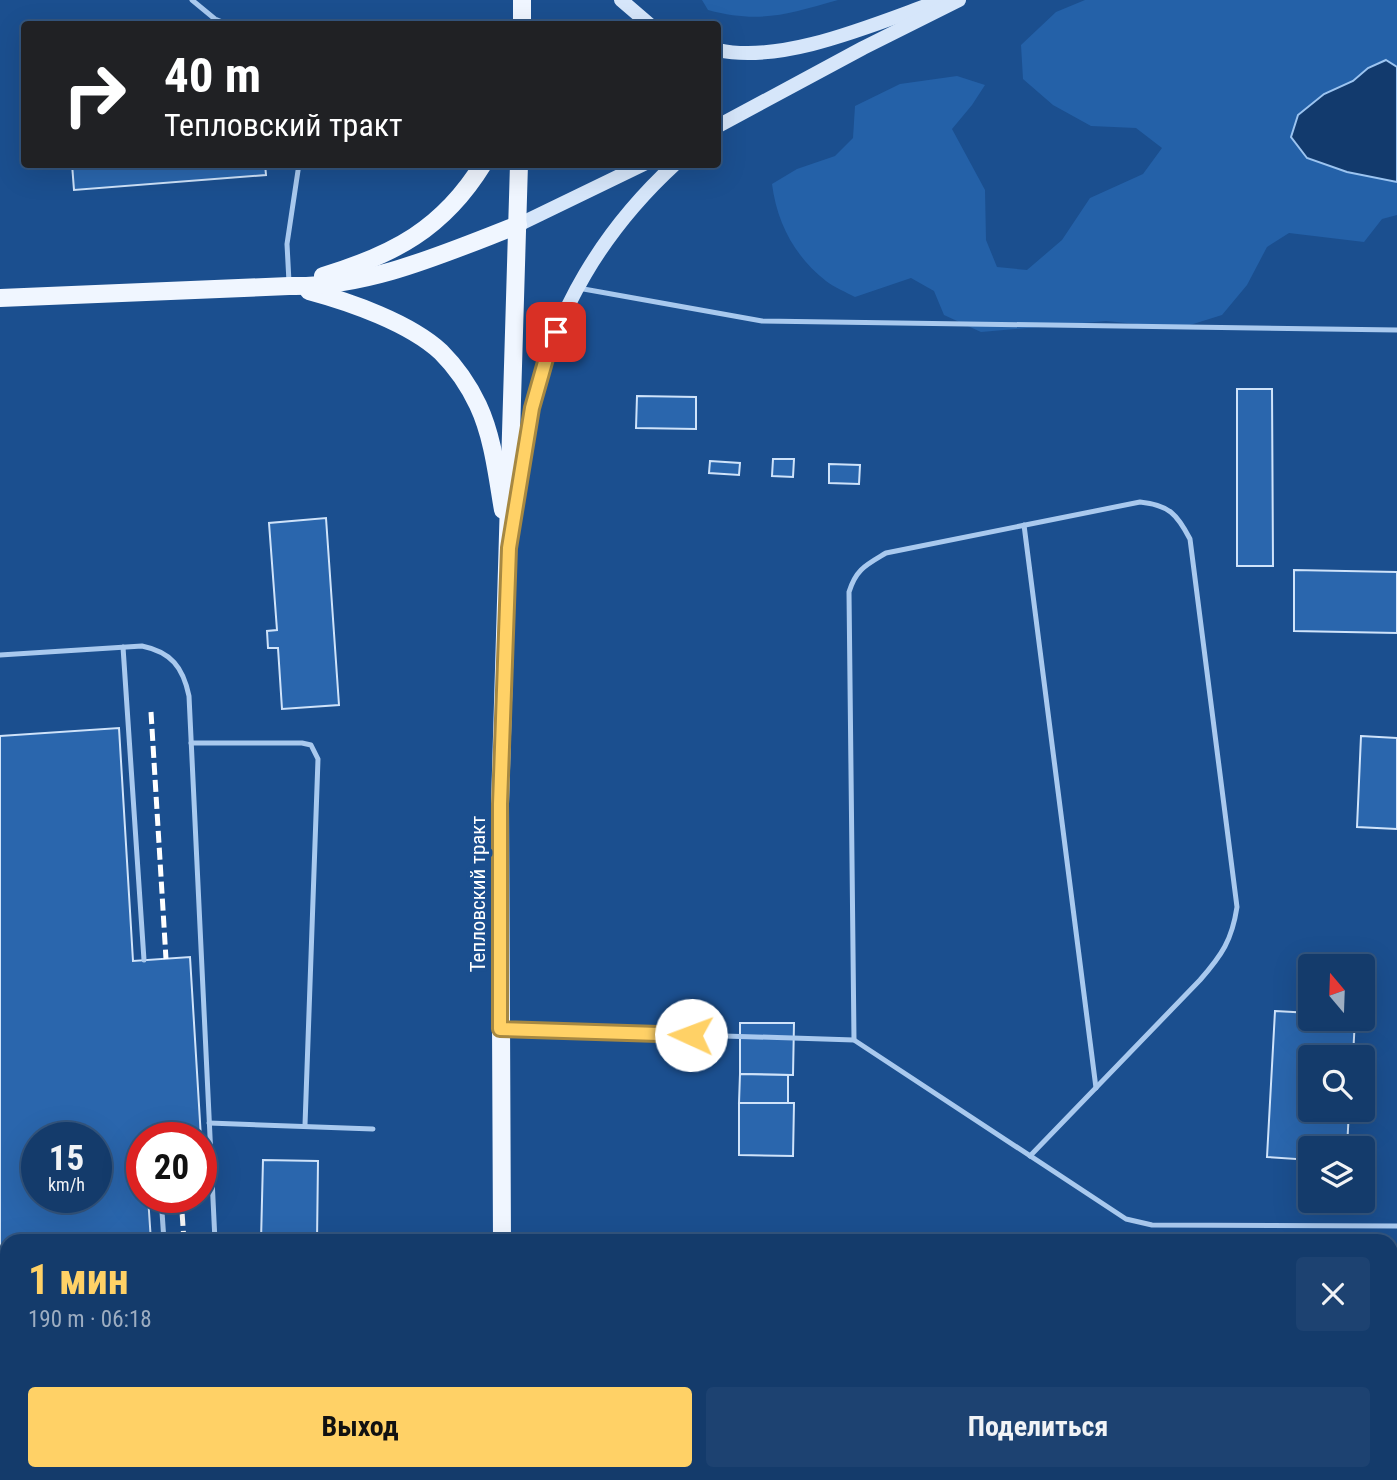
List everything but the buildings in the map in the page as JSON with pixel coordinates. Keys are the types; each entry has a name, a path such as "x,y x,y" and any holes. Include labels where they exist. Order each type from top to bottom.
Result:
{"main road":[{"path":"621,0 646,21"},
{"path":"721,50 766,52 802,47 942,0"},
{"path":"721,124 863,48 960,0"},
{"path":"520,21 522,2"},
{"path":"289,286 368,261 404,244 443,215 460,197 479,168"},
{"path":"509,548 519,168"},
{"path":"0,298 320,287 409,265 517,225 636,168"},
{"path":"509,548 532,408 547,355 575,287 617,225 671,168"},
{"path":"289,286 326,296 406,329 440,352 457,371 479,407 490,439 509,548"},
{"name":"Тепловский тракт","path":"502,1234 500,804 509,548"}],"lane":[{"path":"192,0 220,21"},
{"path":"289,286 287,244 298,168"},
{"path":"575,287 762,321 1397,330"},
{"path":"854,1040 849,592 854,576 867,564 886,553 1140,502 1158,504 1179,518 1191,539 1237,907 1233,931 1222,954 1200,980 1030,1156"},
{"path":"1024,526 1096,1088"},
{"path":"0,655 142,646 157,649 171,658 186,680 189,696 209,1122"},
{"path":"123,647 144,960"},
{"path":"191,743 302,743 311,746 318,759 305,1125"},
{"path":"500,1029 854,1040 1126,1219 1152,1225 1397,1226"},
{"path":"217,1123 373,1129"},
{"path":"162,1213 164,1234"},
{"path":"214,1213 215,1234"}],"shaded area":[{"path":"702,0 838,0 789,13 759,17 708,10"},
{"path":"1085,0 1397,0 1397,67 1386,61 1368,68 1353,81 1324,94 1347,172 1397,182 1397,215 1382,219 1364,242 1289,233 1267,247 1247,285 1222,315 1190,325 1157,326 1106,321 981,332 944,315 934,291 911,278 855,297 815,272 797,250 783,226 772,184 797,169 835,156 853,138 855,106 900,84 957,76 985,85 952,129 985,190 986,240 997,267 1027,270 1062,240 1090,198 1143,174 1162,148 1136,128 1091,126 1053,105 1023,79 1021,45 1056,12"},
{"path":"1386,60 1397,67 1397,182 1347,172 1307,158 1291,137 1298,115 1324,94 1353,81 1368,68"}],"railway":[{"path":"151,712 166,959"},
{"path":"182,1213 184,1234"}],"route":[{"path":"556,332 532,408 509,548 500,804 500,1029 691,1035"}]}
